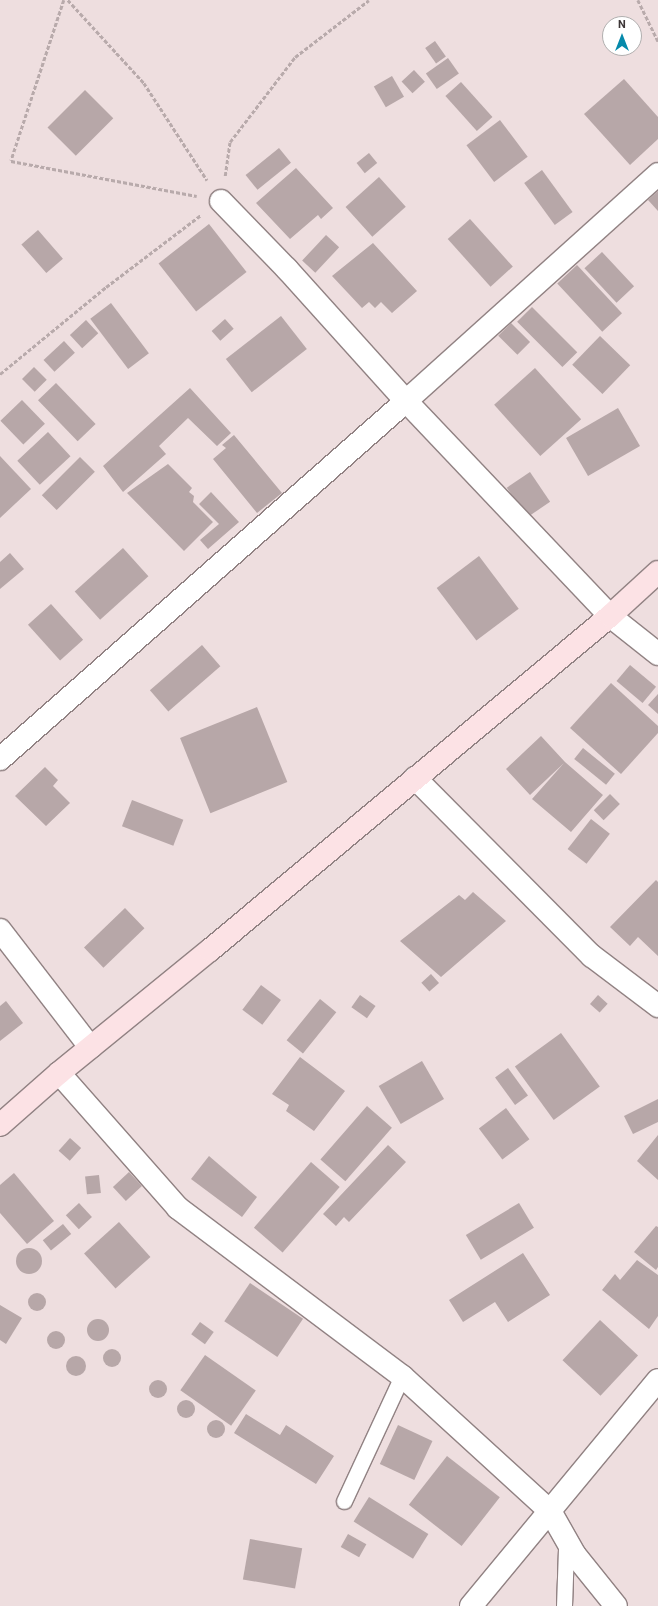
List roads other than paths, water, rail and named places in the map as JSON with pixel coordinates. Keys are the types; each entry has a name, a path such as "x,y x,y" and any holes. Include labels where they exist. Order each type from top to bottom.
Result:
{"main road":[{"path":"0,1125 59,1073 210,950 610,616 658,572"}],"street":[{"path":"0,759 406,401 658,174"},
{"path":"221,201 287,269 406,401 610,616 658,654"},
{"path":"415,778 592,956 658,1006"},
{"path":"0,930 90,1048"},
{"path":"59,1073 178,1208 402,1376 550,1511 575,1555 616,1606"},
{"path":"471,1606 658,1380"}],"lane":[{"path":"344,1501 402,1376"},
{"path":"564,1606 566,1550 575,1555"}]}
